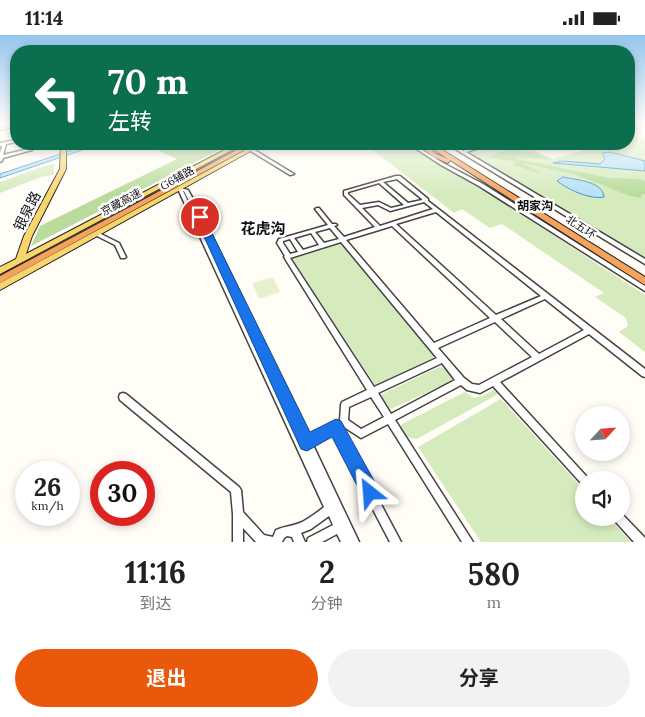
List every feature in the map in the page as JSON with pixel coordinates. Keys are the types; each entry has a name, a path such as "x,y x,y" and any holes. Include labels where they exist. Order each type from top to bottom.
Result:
{"highway":[{"name":"京藏高速","path":"0,275 242,150"},
{"name":"京藏高速","path":"0,280 243,150"},
{"path":"432,150 507,193 536,219"},
{"name":"北五环","path":"439,150 640,275"},
{"name":"北五环","path":"444,150 640,275 645,282"},
{"path":"568,239 640,275"}],"main road":[{"name":"银泉路","path":"20,260 28,236 60,175 62,150"},
{"name":"G6辅路","path":"0,271 228,150"},
{"name":"G6辅路","path":"0,287 180,189 243,150"}],"street":[{"path":"0,159 30,150"},
{"path":"256,150 292,174"},
{"path":"421,150 536,219 645,289"},
{"path":"460,150 645,262"},
{"path":"463,152 469,150"},
{"path":"379,228 346,194 346,191 398,177 426,200 424,201 645,374"},
{"path":"380,182 407,205"},
{"path":"180,189 304,445 354,542"},
{"path":"358,207 379,203 390,210 424,201"},
{"path":"317,209 333,225 342,239 443,359 462,381 470,387 480,389 590,330"},
{"path":"288,257 436,210"},
{"path":"393,224 538,358"},
{"path":"333,225 279,242 468,542"},
{"path":"312,231 323,246"},
{"path":"97,234 117,244 123,257"},
{"path":"291,237 301,252"},
{"path":"433,347 546,296"},
{"path":"396,542 340,425 345,405 443,359"},
{"path":"304,445 340,425 361,433 462,381"},
{"path":"494,382 576,471"},
{"path":"123,397 236,490 238,542"},
{"path":"304,445 330,509 346,542"},
{"path":"238,514 261,540 270,542 283,532 292,531 307,525 330,509"},
{"path":"626,526 641,542"},
{"path":"312,542 339,527"},
{"path":"292,531 298,536 300,542"}],"green space":[{"path":"635,148 645,148 645,259 465,153 475,150 533,150 552,159 585,150 635,150"},
{"path":"157,150 219,150 31,246 40,226 177,159"},
{"path":"373,150 416,150 481,188 645,295 645,352 619,332 628,326 626,318 595,297 604,293 502,224 490,228 462,209 454,213"},
{"path":"503,151 531,152 554,160 514,157 518,159 609,178 645,181 645,194 641,195 641,198 630,196 574,174 522,163 540,172 538,173 514,165 516,162 488,157"},
{"path":"54,164 54,175 41,177 0,193 0,182"},
{"path":"341,244 435,357 375,385 292,259"},
{"path":"273,277 280,292 259,299 252,283"},
{"path":"439,367 447,369 452,375 452,381 391,409 385,406 380,399 382,394"},
{"path":"495,389 500,393 417,439 406,437 400,429 402,424 465,392 474,398"},
{"path":"501,399 575,480 575,526 616,526 631,542 481,542 418,447"}],"water":[{"path":"72,150 82,150 0,178 0,174"},
{"path":"610,152 645,161 645,171 553,163 562,161 600,164 605,159 602,153"},
{"path":"563,177 594,184 599,188 604,197 592,197 573,190 557,181"}],"district":[{"name":"胡家沟","path":"535,205"},
{"name":"花虎沟","path":"263,228"}],"route":[{"path":"200,217 307,443 336,427 370,493"}]}
